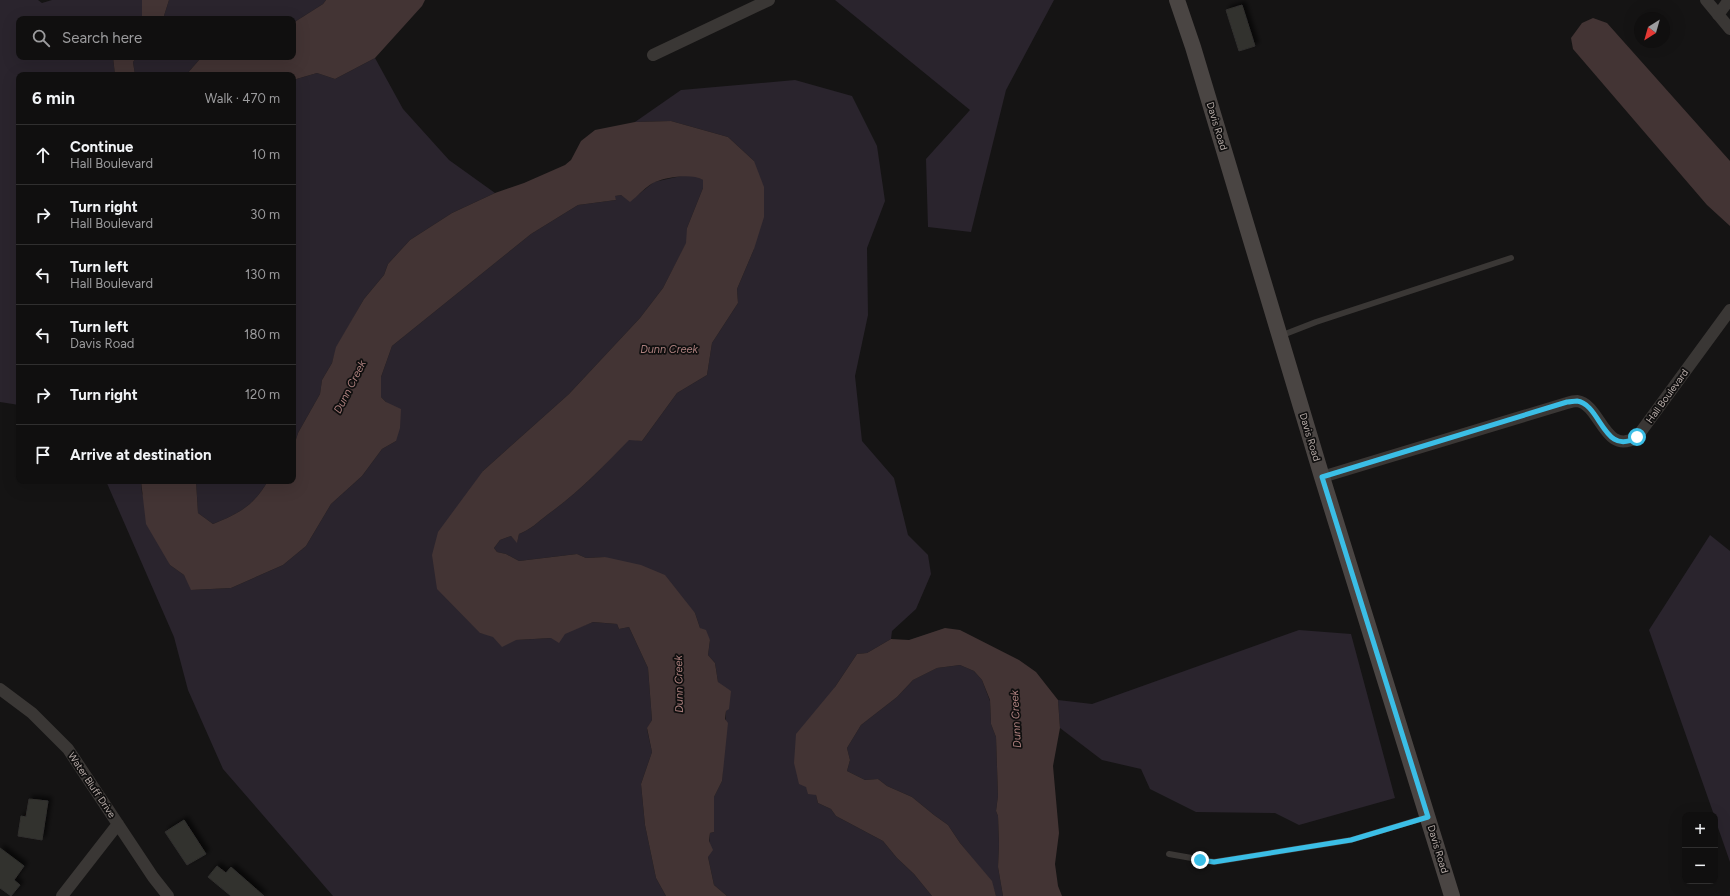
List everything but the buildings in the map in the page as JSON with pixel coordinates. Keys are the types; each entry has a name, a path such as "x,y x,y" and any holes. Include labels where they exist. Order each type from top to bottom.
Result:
{"street":[{"path":"653,55 769,0"},
{"name":"Davis Road","path":"1176,0 1193,47 1322,477 1452,896"},
{"path":"1706,0 1730,29"},
{"path":"1718,14 1729,0"},
{"name":"Hall Boulevard","path":"1322,477 1567,402 1577,401 1583,404 1593,413 1614,440 1622,442 1630,441 1637,437 1730,310"},
{"name":"Water Bluff Drive","path":"0,689 32,713 68,749 153,877 168,896"},
{"path":"62,896 118,824"}],"lane":[{"path":"1280,336 1316,322 1511,258"},
{"path":"1169,854 1214,862 1351,840 1428,817"}],"shaded area":[{"path":"0,0 38,0 42,3 52,0 142,0 142,16 16,16 16,60 113,60 115,72 16,72 16,405 0,402"},
{"path":"169,0 326,0 323,4 296,21 296,16 164,16"},
{"path":"835,0 1054,0 1006,90 971,232 928,227 926,159 970,110"},
{"path":"375,58 403,109 449,160 495,193 452,213 410,240 388,264 384,275 364,299 337,347 332,363 322,380 320,394 298,433 296,439 296,79 317,73 335,79"},
{"path":"135,60 199,60 189,72 135,72 133,62"},
{"path":"795,80 852,96 877,146 885,201 867,248 868,315 855,376 862,441 894,478 908,535 928,555 931,574 916,609 892,631 891,639 867,653 857,654 835,687 806,787 816,795 818,803 831,809 836,816 883,841 932,896 727,896 714,885 708,857 710,833 714,832 714,797 722,781 726,711 718,682 715,663 708,655 710,640 700,628 695,613 605,557 586,558 577,554 519,561 506,554 497,552 494,548 500,540 511,536 517,542 519,534 534,526 580,489 629,439 642,441 677,393 707,375 712,343 738,303 737,289 754,249 754,161 728,137 671,121 635,122 681,90"},
{"path":"681,176 696,176 703,180 703,188 687,228 687,242 663,288 640,318 569,394 483,471 480,633 516,640 551,638 593,622 617,624 619,629 629,627 648,668 652,720 647,729 652,752 641,784 645,825 656,878 666,896 333,896 223,769 188,690 174,637 107,484 141,484 142,493 170,565 184,575 192,590 231,588 283,565 306,546 331,504 362,476 382,449 396,441 386,402 381,397 381,377 392,346 531,234 578,205 616,200 614,196 621,195 630,201 654,182"},
{"path":"196,484 266,484 257,497 245,508 213,524 198,513"},
{"path":"1710,535 1730,551 1730,862 1718,828 1718,812 1713,812 1649,630"},
{"path":"1299,630 1351,634 1395,798 1299,825 1275,813 1196,812 1150,789 1141,769 1102,760 1060,728 1058,700 1092,704"},
{"path":"960,665 974,671 982,680 990,701 991,724 996,737 998,796 996,811 998,816 999,844 998,867 1003,896 996,896 991,881 960,843 948,825 912,797 887,786 878,779 865,780 847,771 850,760 847,748 861,725 897,697 913,680 937,668"}],"water":[{"path":"142,0 169,0 164,16 142,16"},
{"path":"326,0 425,0 422,6 375,58 335,79 317,73 296,79 296,72 189,72 199,60 296,60 296,21 323,4"},
{"path":"1593,18 1607,23 1730,161 1730,226 1707,205 1573,49 1571,38 1582,23"},
{"path":"113,60 135,60 133,62 135,72 115,72"},
{"name":"Dunn Creek","path":"671,121 728,137 754,161 764,187 764,217 754,249 737,289 738,303 712,343 707,375 677,393 642,441 629,440 580,489 534,526 519,534 517,543 511,536 500,540 494,548 497,552 506,554 519,561 577,554 586,558 605,557 641,565 665,575 695,613 700,628 706,630 710,640 708,655 715,663 718,682 731,691 729,709 726,711 725,719 728,723 722,781 714,797 714,832 710,833 709,841 713,850 708,857 714,885 727,896 666,896 656,878 645,825 641,784 652,752 647,728 652,720 648,668 629,627 619,629 617,624 593,622 565,634 559,643 551,638 516,640 502,647 493,637 480,633 437,589 432,555 438,532 483,471 569,394 640,318 663,288 686,243 687,228 703,188 703,180 693,177 679,176 655,182 630,202 621,195 615,196 616,200 578,205 531,234 392,346 381,377 381,397 386,402 401,409 400,428 396,441 382,449 362,476 331,504 306,546 283,565 231,588 191,590 184,575 170,565 146,524 141,484 196,484 198,513 213,524 245,508 257,497 266,484 296,484 296,439 298,433 320,394 322,380 332,363 336,347 364,299 384,275 388,264 410,240 452,213 495,193 524,183 565,165 571,160 581,141 595,130 635,122"},
{"name":"Dunn Creek","path":"945,628 960,630 1019,660 1036,672 1058,700 1060,728 1053,766 1059,833 1055,864 1058,886 1062,896 1003,896 998,867 999,844 998,816 996,811 998,796 996,737 991,724 990,700 982,680 974,671 960,665 937,668 913,680 897,697 861,725 847,748 850,760 847,771 865,780 878,779 887,786 912,797 948,825 960,843 992,881 996,896 932,896 883,841 836,816 831,809 818,803 816,795 808,794 806,787 799,784 794,763 796,734 835,687 857,654 867,653 891,639 909,640"}],"route":[{"path":"1200,860 1214,862 1291,848 1351,840 1428,817 1322,477 1567,402 1577,401 1583,404 1593,413 1614,440 1622,442 1630,441 1637,437"}]}
